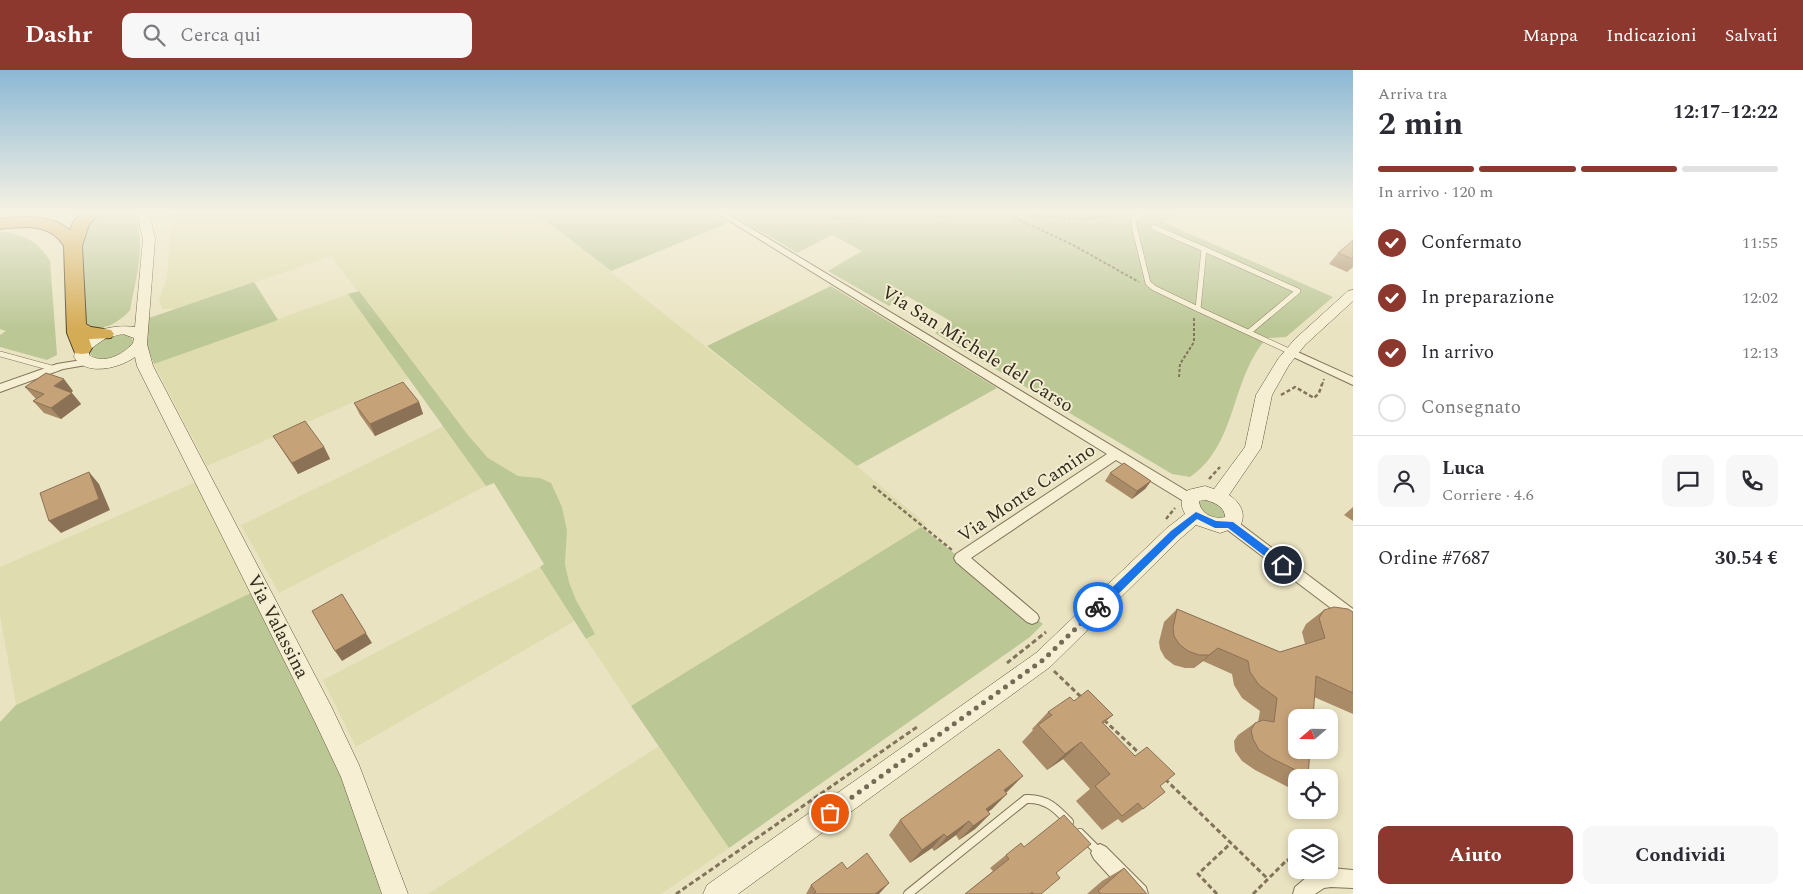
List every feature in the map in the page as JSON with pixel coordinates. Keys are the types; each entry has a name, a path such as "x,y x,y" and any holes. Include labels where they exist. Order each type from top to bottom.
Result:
{"highway":[{"path":"73,251 77,327 84,353"},
{"path":"77,327 86,333 110,332"}],"street":[{"name":"Via Valassina","path":"147,251 140,340 145,366 323,714 350,773 396,894"},
{"name":"Via San Michele del Carso","path":"785,251 1115,455 1189,503"},
{"path":"1218,497 1253,448 1264,396 1291,352 1353,294"},
{"path":"0,388 58,367 84,353 110,332 130,324 142,314"},
{"path":"110,332 134,331 140,340 130,355 118,360"},
{"path":"1291,352 1353,381"},
{"path":"84,353 99,363 135,360 145,366"},
{"name":"Via Monte Camino","path":"1032,618 961,558 1115,455"},
{"path":"716,894 1043,660 1174,533 1194,495 1201,493 1218,497 1230,505 1234,512 1234,521 1230,524"},
{"path":"1189,503 1215,525 1230,524 1353,617"},
{"path":"1100,853 1139,894"},
{"path":"1302,894 1312,883 1325,878 1341,877 1353,879"}],"lane":[{"path":"1140,251 1148,283 1154,288 1198,311 1291,352"},
{"path":"1198,311 1204,251"},
{"path":"1209,251 1298,291 1249,332"},
{"path":"0,354 58,367"},
{"path":"908,894 1026,799 1035,798 1050,803 1100,853"}],"path":[{"path":"1084,251 1142,284"},
{"path":"1180,377 1178,372 1180,361 1194,344 1194,322 1198,311"},
{"path":"1279,402 1281,395 1295,387 1314,398 1319,393 1324,376 1319,371 1320,365"},
{"path":"873,486 887,495 961,558"},
{"path":"1159,525 1172,512 1189,503"},
{"path":"1000,668 1030,647 1047,631"},
{"path":"1043,660 1085,700"},
{"path":"1099,714 1140,755"},
{"path":"676,894 921,724"},
{"path":"1161,775 1268,880"},
{"path":"1217,894 1198,874 1231,844"},
{"path":"1253,894 1288,860"}],"shaded area":[{"path":"169,251 585,251 857,466 926,524 631,706 586,639 594,634 569,582 565,564 567,530 562,507 540,478 518,476 488,458 468,435 331,256 178,309 163,309 159,300 167,277"},
{"path":"348,294 409,378 207,466 154,364"},
{"path":"444,426 486,486 279,593 241,525"},
{"path":"198,481 255,591 16,705 0,615 0,567"},
{"path":"540,567 575,621 356,747 323,680"},
{"path":"659,746 729,848 661,894 428,894"}],"green space":[{"path":"0,251 43,251 50,261 57,355 47,360 0,347 0,335 6,331 0,329"},
{"path":"81,251 140,251 130,310 116,322 98,328 87,323"},
{"path":"586,251 659,251 611,271"},
{"path":"861,251 1230,251 1333,297 1286,337 1268,338 1265,340 1245,375 1217,448 1205,464 1190,477 1172,474 935,333 952,322 907,296 889,306 828,271"},
{"path":"254,282 278,320 154,364 148,348 146,319"},
{"path":"831,286 997,388 857,466 707,346"},
{"path":"359,291 468,435 488,458 518,476 540,478 551,483 562,507 567,530 565,564 569,582 576,600 595,634 586,639 540,567 544,564 494,483 486,486 348,294"},
{"path":"119,335 130,337 133,342 120,355 101,359 90,354 92,347 102,339"},
{"path":"1201,500 1210,500 1225,509 1225,517 1214,519 1201,512 1199,502"},
{"path":"921,527 1043,624 1030,637 729,848 631,706"},
{"path":"255,591 337,760 383,894 0,894 0,722 16,705"}],"building":[{"path":"1353,251 1353,259 1338,253"},
{"path":"46,373 64,379 54,386 72,393 51,408 33,401 44,394 25,387"},
{"path":"403,382 419,402 370,424 354,403"},
{"path":"305,421 324,447 292,463 273,436"},
{"path":"1124,463 1151,481 1137,491 1110,473"},
{"path":"89,472 99,499 49,521 40,493"},
{"path":"342,594 366,633 335,651 312,611"},
{"path":"1334,607 1348,609 1353,612 1353,693 1316,676 1314,709 1288,709 1288,759 1309,759 1309,769 1294,769 1259,750 1253,739 1251,730 1255,723 1263,720 1274,722 1277,698 1259,685 1250,672 1248,661 1218,648 1209,655 1199,655 1188,651 1179,644 1174,636 1173,628 1177,609 1280,652 1325,638 1319,618 1324,610"},
{"path":"1088,690 1113,715 1102,722 1135,756 1147,747 1175,774 1160,786 1165,792 1143,809 1138,803 1122,816 1095,786 1110,774 1081,742 1065,754 1038,725 1052,715 1048,712 1070,697 1074,701"},
{"path":"999,749 1023,776 1004,790 1007,794 986,809 990,814 973,826 969,821 947,837 944,834 922,850 900,820"},
{"path":"1064,815 1091,844 1056,873 1060,878 1041,894 1033,894 1032,892 1030,894 965,894 1009,859 1006,855 1021,843 1024,847"},
{"path":"867,853 889,883 875,894 813,894 816,892 811,885 842,862 847,869"},
{"path":"1124,868 1147,894 1101,894 1098,891"}],"way so far":[{"path":"830,813 1043,660 1098,607"}],"route":[{"path":"1098,607 1174,533 1196,515 1215,525 1230,524 1283,565"}]}
